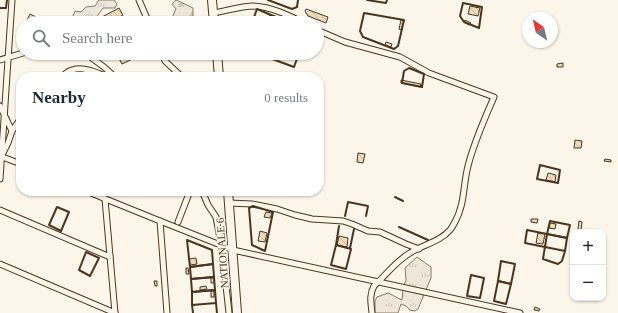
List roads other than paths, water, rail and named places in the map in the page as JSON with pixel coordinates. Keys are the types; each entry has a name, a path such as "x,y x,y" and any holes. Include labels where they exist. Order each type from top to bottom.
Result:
{"main road":[{"path":"212,0 213,16"},
{"path":"218,60 219,72"},
{"name":"NATIONALE 6","path":"228,196 237,313"}],"street":[{"path":"0,179 12,0"},
{"path":"139,0 146,16"},
{"path":"213,13 252,6 273,9 290,16"},
{"path":"324,33 345,42 400,57 429,73 494,97 479,130 468,164 460,212 450,230 404,257 374,286 371,291 370,298 372,313"},
{"path":"0,60 16,55"},
{"path":"94,60 110,72"},
{"path":"165,60 177,72"},
{"path":"69,72 79,69 95,72"},
{"path":"0,106 12,131"},
{"path":"1,156 16,125"},
{"path":"1,156 16,162"},
{"path":"98,196 233,250 520,313"},
{"path":"178,222 188,196"},
{"path":"204,196 216,218 229,313"},
{"path":"0,264 115,313 105,199"},
{"path":"229,203 252,204 277,209 312,219 343,221 368,231 380,232 406,244 419,248"},
{"path":"0,210 110,257"},
{"path":"160,222 167,313"}]}
